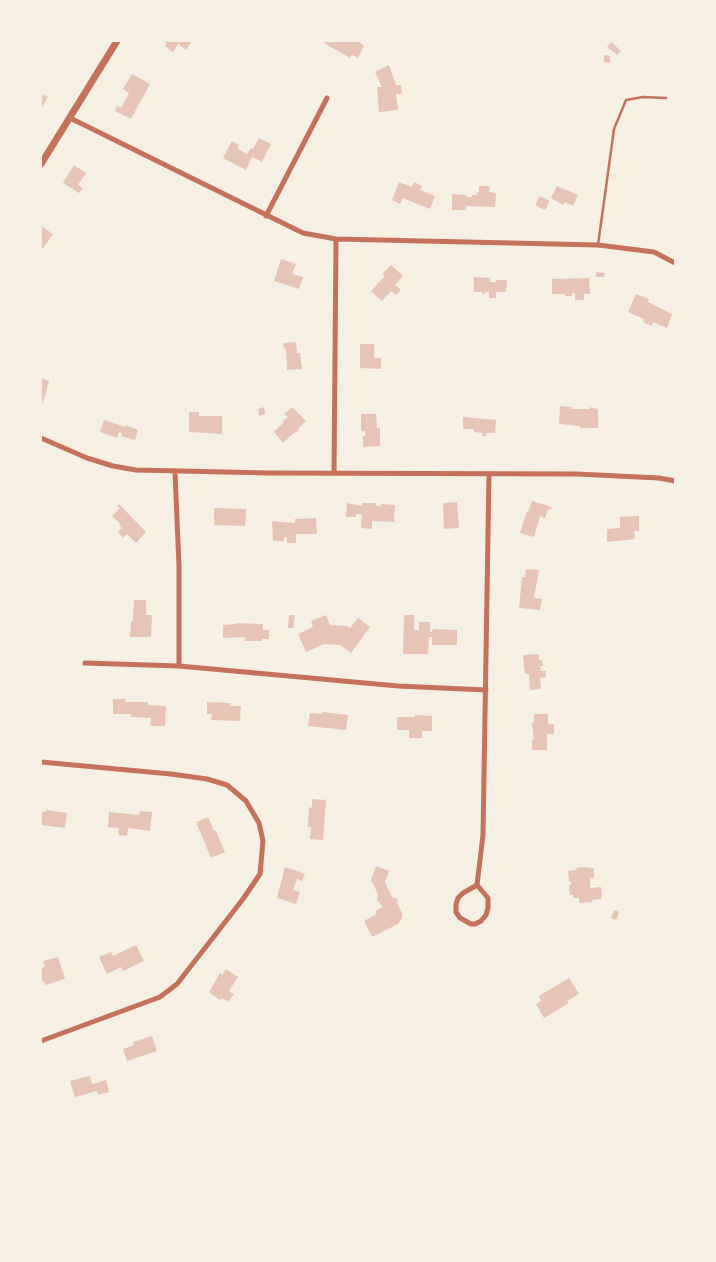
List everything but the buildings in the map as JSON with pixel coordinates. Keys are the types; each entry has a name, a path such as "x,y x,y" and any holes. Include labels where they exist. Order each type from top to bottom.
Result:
{"street":[{"path":"41,164 43,156 70,118 117,41"},
{"path":"266,216 327,98"},
{"path":"70,118 303,233 336,239 598,245 654,252 675,263"},
{"path":"334,473 336,239"},
{"path":"41,438 87,458 113,466 136,470 175,472 585,474 659,478 675,481"},
{"path":"175,472 179,566 179,666"},
{"path":"478,885 463,892 456,904 456,912 460,918 471,924 481,920 486,915 488,908 488,898 478,885 483,835 489,474"},
{"path":"85,663 179,666 398,686 486,690"},
{"path":"41,762 198,778 227,785 246,801 258,823 263,841 260,874 177,984 160,997 41,1042"}],"lane":[{"path":"598,245 614,129 626,100 643,97 666,98"}]}
